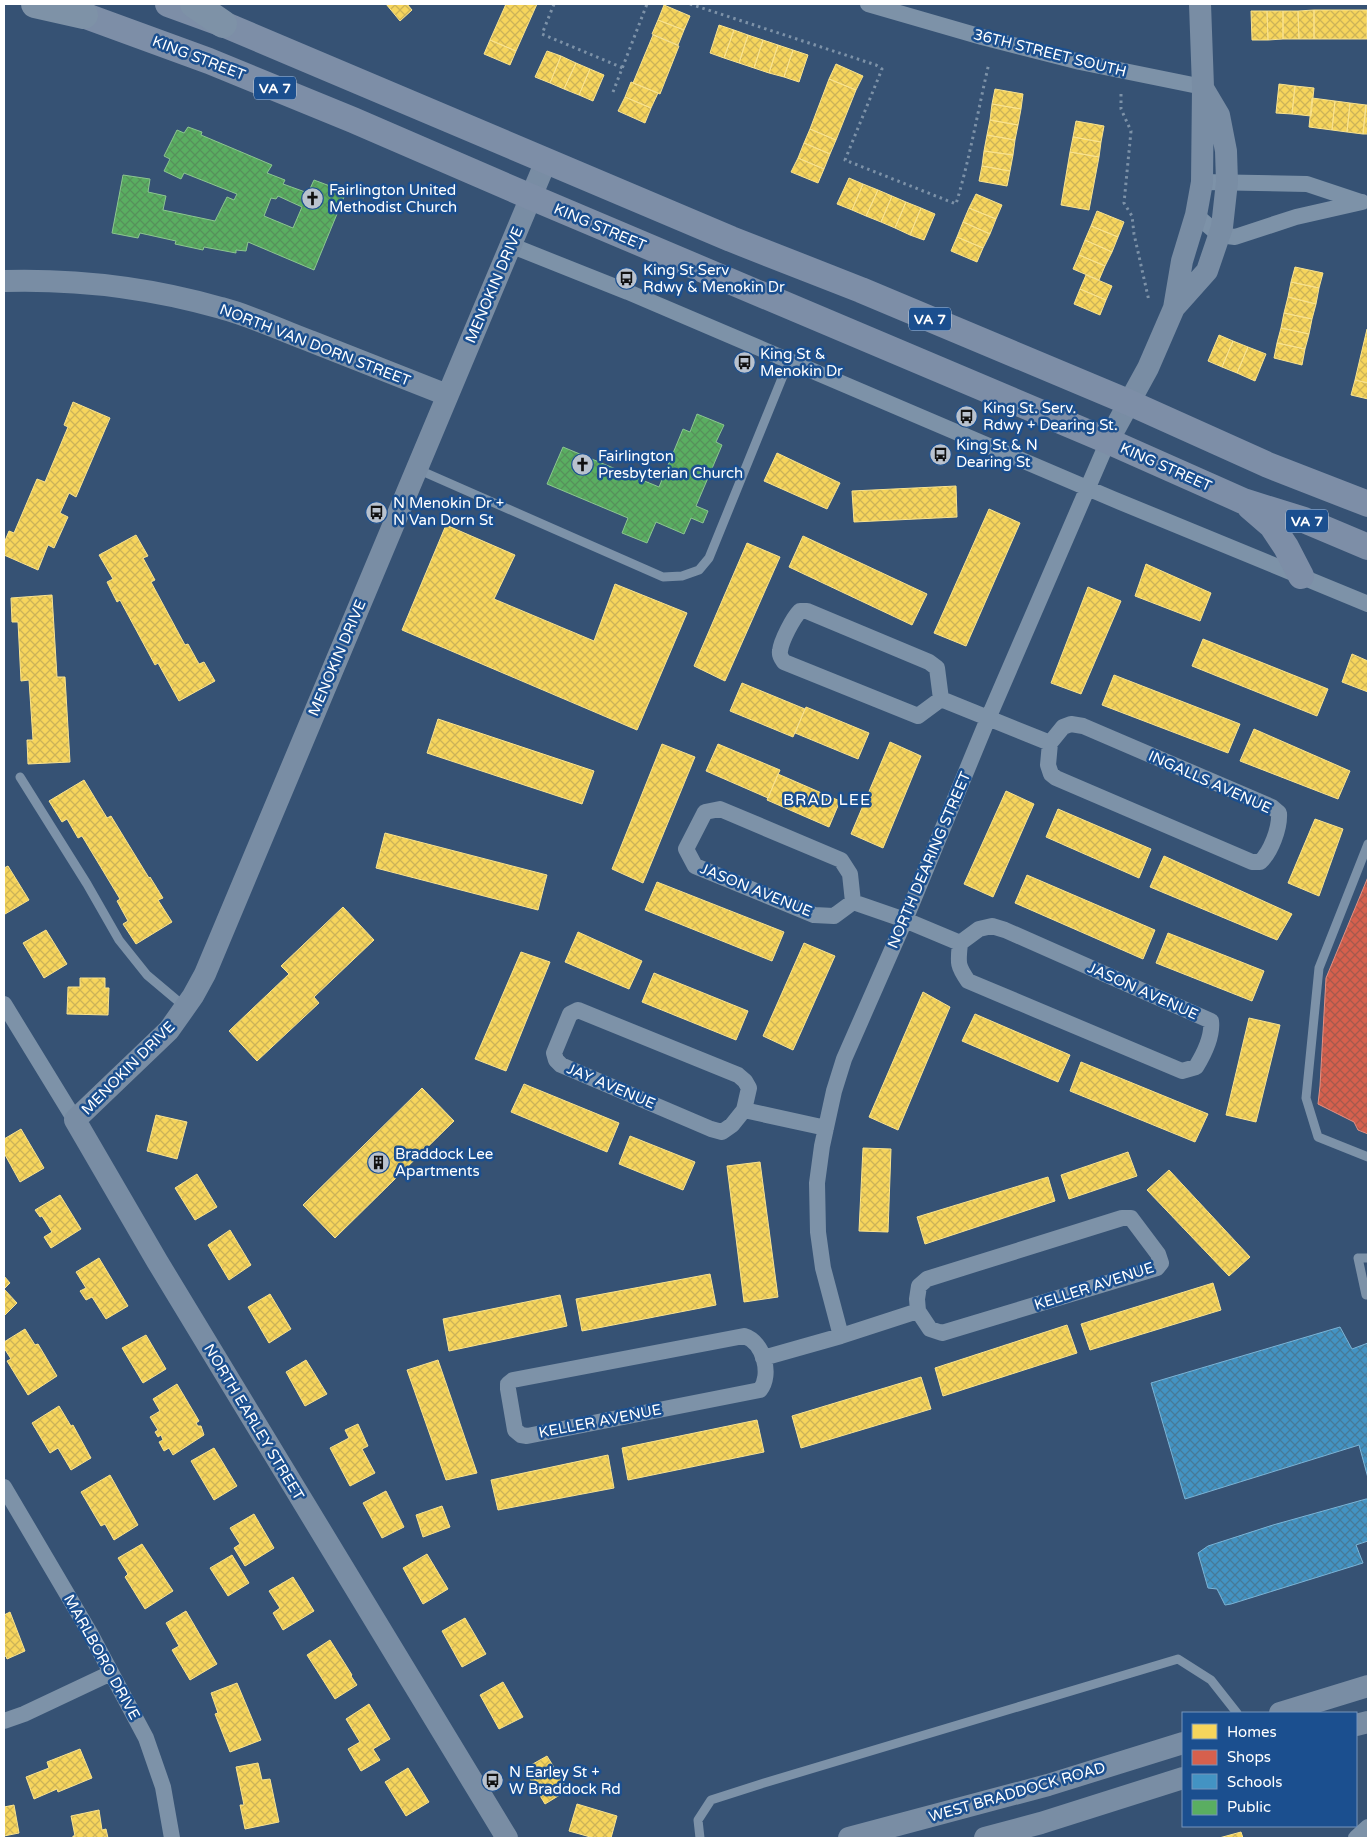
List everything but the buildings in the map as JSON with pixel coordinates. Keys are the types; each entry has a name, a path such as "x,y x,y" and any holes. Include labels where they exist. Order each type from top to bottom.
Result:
{"highway":[{"path":"35,4 84,15"},
{"path":"194,4 223,24"}],"main road":[{"name":"KING STREET","path":"51,4 209,61 353,120 1108,441 1243,501 1304,520 1368,547"},
{"name":"VA 7","path":"168,4 223,24 731,239 870,294 1128,402 1268,465 1368,504"},
{"path":"1243,501 1272,526 1286,547 1301,576"}],"street":[{"name":"36TH STREET SOUTH","path":"868,4 1080,62 1203,87"},
{"path":"1174,308 1182,261 1196,215 1202,182 1203,87 1200,4"},
{"path":"1174,308 1206,270 1219,235 1227,182 1226,151 1219,115 1203,87"},
{"name":"MENOKIN DRIVE","path":"75,1120 95,1103 168,1030 186,1007 208,966 546,161"},
{"path":"1202,182 1307,184 1365,202"},
{"path":"1196,215 1219,235 1239,236 1296,217 1365,202"},
{"path":"510,245 628,292 1089,488 1368,604"},
{"name":"NORTH VAN DORN STREET","path":"4,281 52,281 116,286 176,297 221,308 275,326 447,395"},
{"name":"NORTH DEARING STREET","path":"840,1336 823,1268 818,1232 817,1183 826,1128 844,1059 905,920 988,718 1108,441 1148,368 1174,308"},
{"path":"807,610 929,662 937,668 941,699 918,716 784,662 780,656 780,650 794,616 800,611 807,610"},
{"path":"941,699 1050,743"},
{"name":"INGALLS AVENUE","path":"1071,724 1083,726 1272,807 1279,813 1280,822 1266,856 1260,862 1252,862 1056,778 1051,774 1048,766 1050,743 1063,727 1071,724"},
{"name":"JASON AVENUE","path":"720,808 841,860 850,874 853,902 834,916 814,915 695,866 686,849 705,812 720,808"},
{"path":"853,902 905,920 960,943"},
{"name":"JASON AVENUE","path":"992,926 1005,930 1211,1021 1212,1029 1202,1058 1195,1068 1182,1071 968,981 961,972 958,963 960,943 979,929 992,926"},
{"name":"NORTH EARLEY STREET","path":"4,1004 75,1120 157,1261 507,1838"},
{"name":"JAY AVENUE","path":"578,1010 590,1013 738,1075 745,1080 749,1088 744,1110 732,1125 722,1132 560,1065 554,1053 570,1014 578,1010"},
{"path":"744,1110 826,1128"},
{"name":"KELLER AVENUE","path":"1122,1218 1131,1218 1158,1254 1161,1263 1157,1268 942,1333 930,1329 918,1311 919,1286 927,1280 1122,1218"},
{"path":"763,1358 918,1311"},
{"name":"KELLER AVENUE","path":"744,1336 752,1340 761,1351 763,1358 766,1377 765,1384 760,1390 527,1436 521,1435 515,1430 508,1389 508,1384 513,1380 744,1336"},
{"name":"MARLBORO DRIVE","path":"4,1487 86,1625 146,1738 163,1787 172,1838"},
{"path":"4,1721 24,1714 112,1673"},
{"path":"1283,1712 1368,1686"},
{"name":"WEST BRADDOCK ROAD","path":"850,1838 1048,1785 1182,1743"},
{"path":"985,1838 1041,1823 1182,1778"},
{"path":"1356,1838 1368,1827"}],"lane":[{"path":"417,469 663,577 682,576 699,570 709,558 789,361"},
{"path":"20,776 87,884 119,940 147,974 186,1007"},
{"path":"1368,844 1319,968 1306,1098 1318,1136 1368,1157"},
{"path":"1366,1295 1358,1258 1368,1258"},
{"path":"700,1838 698,1820 711,1800 1178,1659 1211,1680 1236,1712"}],"path":[{"path":"554,4 542,34 622,68"},
{"path":"614,92 647,4"},
{"path":"690,4 876,65 882,69 845,160 956,204 966,170 989,63"},
{"path":"1121,94 1121,108 1131,132 1124,203 1132,216 1134,234 1149,301"}],"place":[{"name":"Fairlington United Methodist Church","path":"313,199"},
{"name":"King St Serv Rdwy & Menokin Dr","path":"627,279"},
{"name":"King St & Menokin Dr","path":"744,363"},
{"name":"King St. Serv. Rdwy + Dearing St.","path":"967,417"},
{"name":"King St & N Dearing St","path":"940,454"},
{"name":"Fairlington Presbyterian Church","path":"582,465"},
{"name":"N Menokin Dr + N Van Dorn St","path":"377,512"},
{"name":"Braddock Lee Apartments","path":"379,1163"},
{"name":"N Earley St + W Braddock Rd","path":"493,1781"}],"district":[{"name":"BRAD LEE","path":"827,799"}]}
